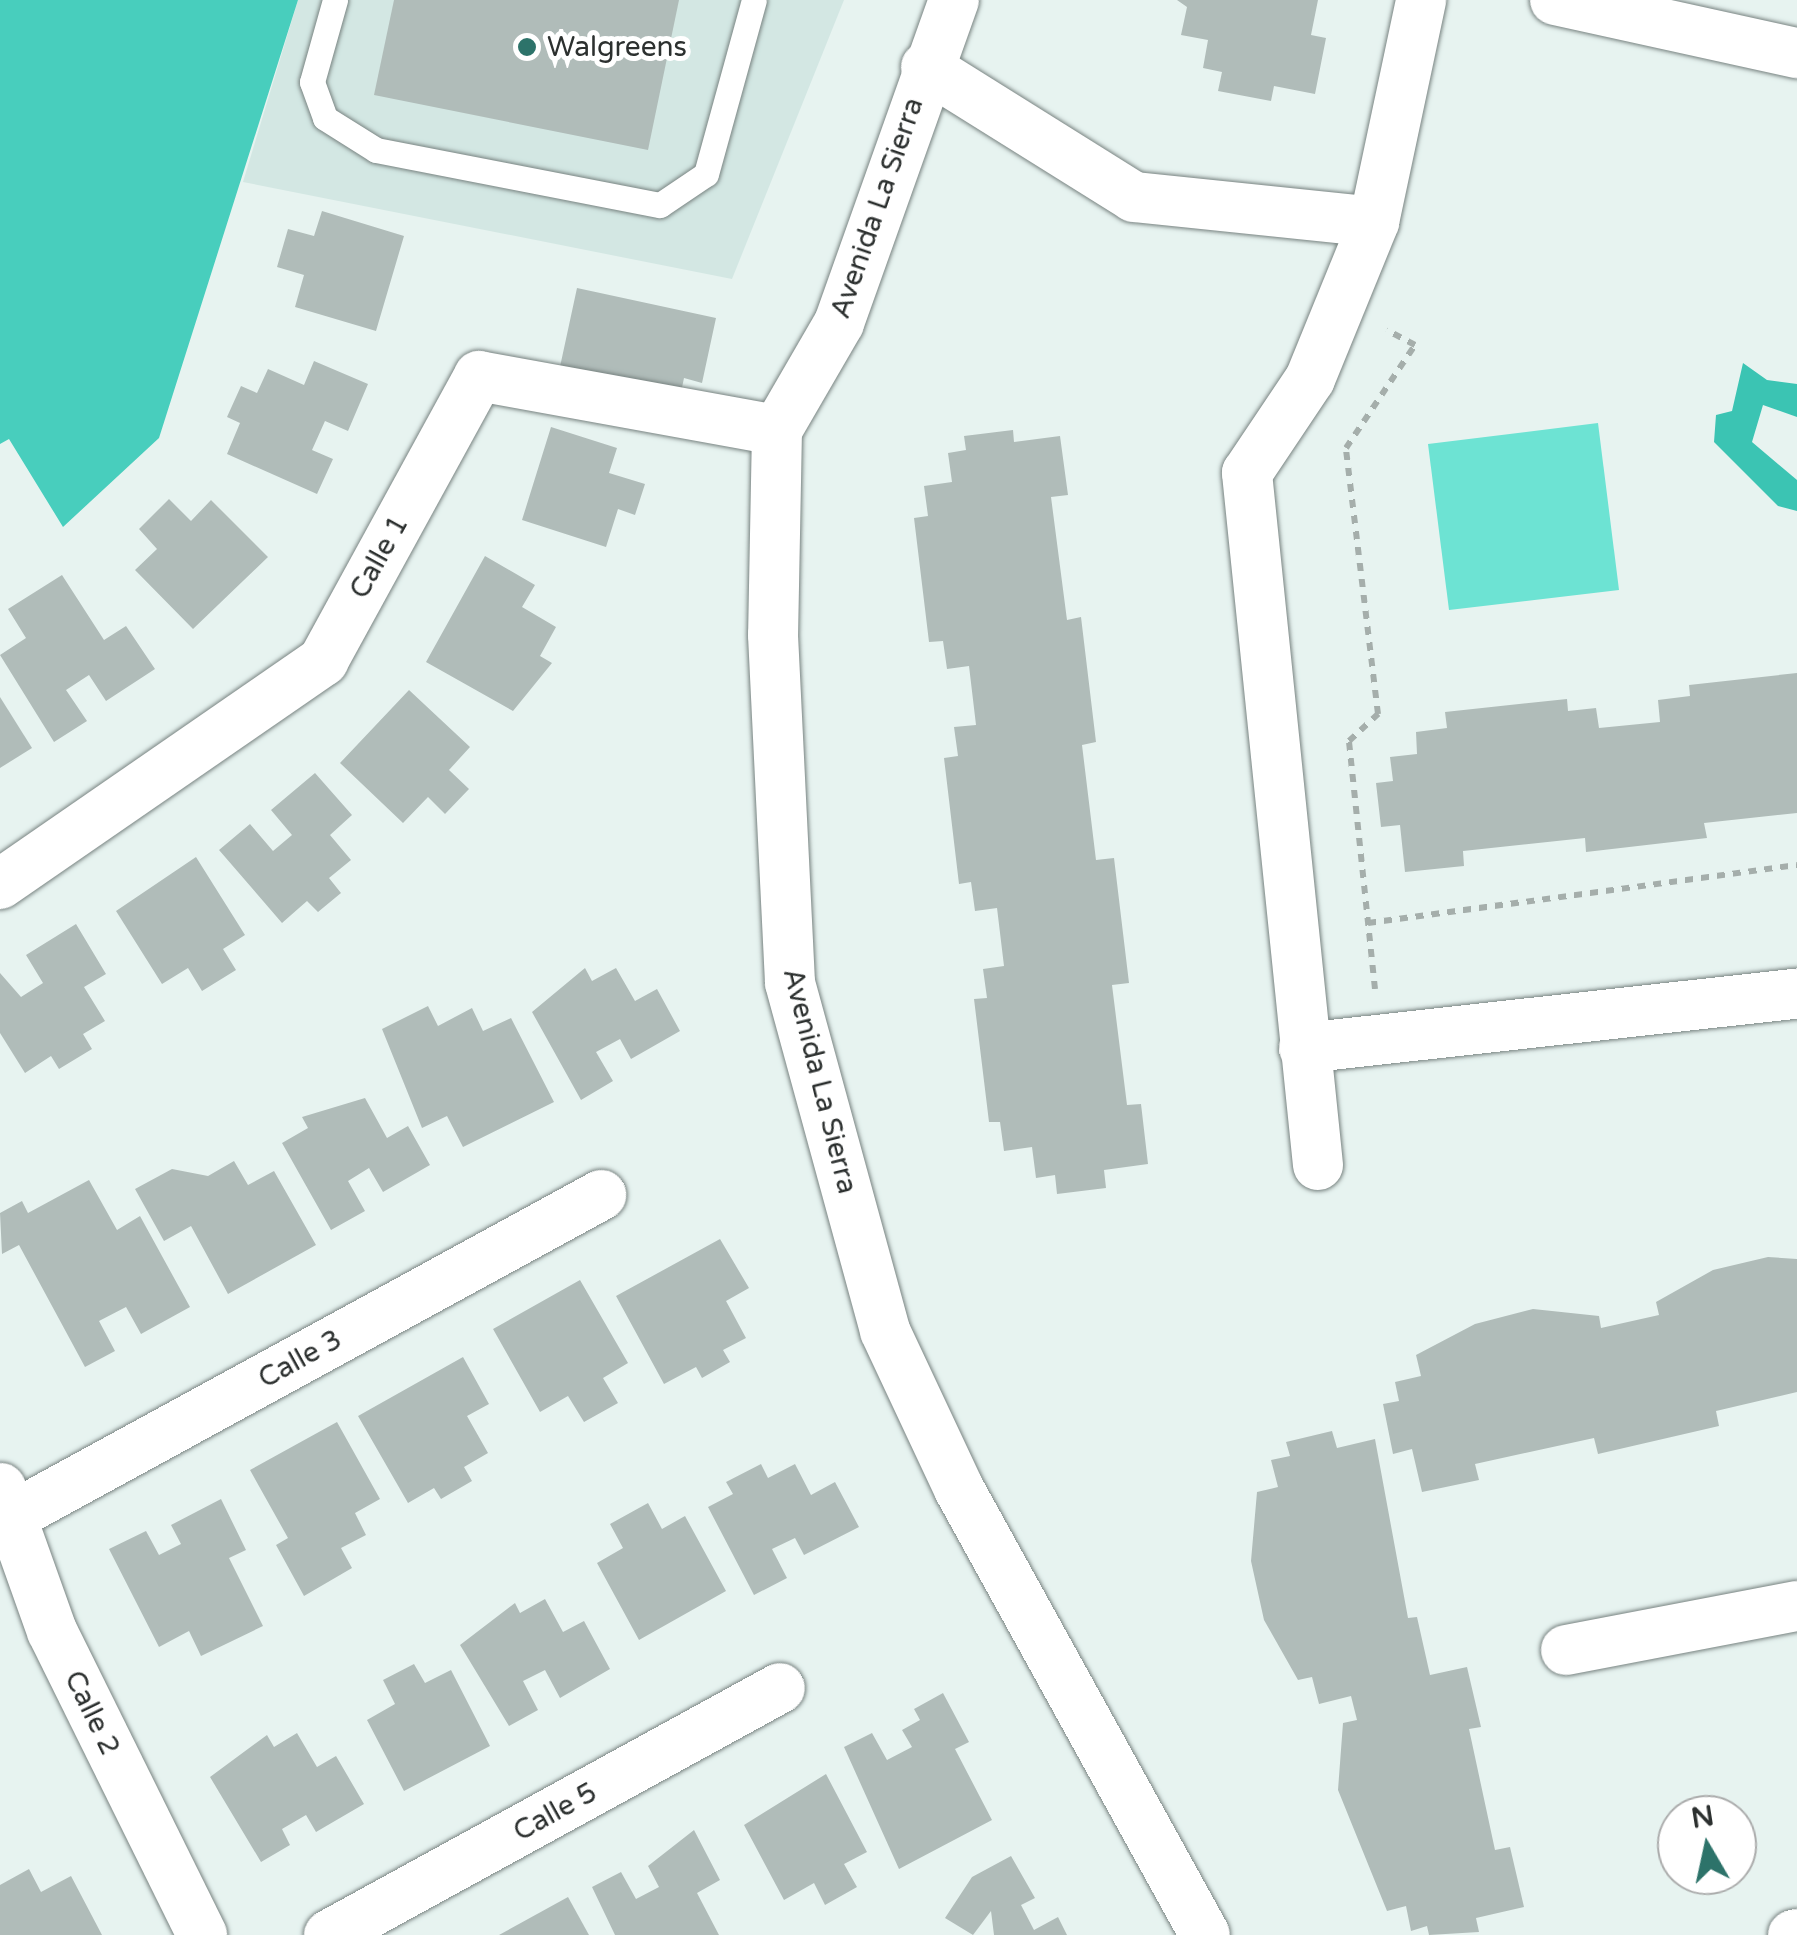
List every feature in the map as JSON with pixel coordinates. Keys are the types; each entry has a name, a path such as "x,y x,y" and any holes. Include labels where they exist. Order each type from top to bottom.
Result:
{"street":[{"name":"Avenida La Sierra","path":"954,0 926,67 840,323 778,430 773,634 790,983 885,1331 959,1489 1205,1935"},
{"path":"1318,1165 1247,473 1310,379 1374,222 1422,0"},
{"path":"1555,0 1797,53"},
{"path":"926,67 1134,198 1374,222"},
{"name":"Calle 1","path":"0,884 322,661 479,376 778,430"},
{"path":"1304,1048 1797,994"},
{"name":"Calle 3","path":"3,1508 601,1195"},
{"name":"Calle 2","path":"3,1508 52,1631 202,1935"},
{"path":"1566,1650 1797,1606"},
{"name":"Calle 5","path":"329,1935 780,1688"}],"lane":[{"path":"335,0 312,82 325,118 350,134 376,150 660,205 712,161 754,0"}],"path":[{"path":"1340,306 1415,345 1346,448 1378,714 1349,741 1380,1040"},
{"path":"1368,923 1797,865"}],"shaded area":[{"path":"0,0 298,0 159,438 63,527 9,439 0,444"},
{"path":"298,0 844,0 732,279 243,182"},
{"path":"1743,363 1767,380 1797,384 1797,417 1763,405 1752,442 1797,480 1797,511 1778,506 1714,442 1716,415 1732,411"},
{"path":"1598,423 1619,590 1449,610 1428,444"}],"building":[{"name":"Walgreens","path":"394,0 679,0 648,150 374,95"},
{"path":"1177,0 1318,0 1311,35 1326,38 1315,94 1274,86 1271,101 1218,91 1222,72 1203,68 1208,40 1181,35 1187,7"},
{"path":"322,211 404,236 376,331 295,307 304,275 277,267 288,229 314,236"},
{"path":"577,288 716,318 702,383 684,378 679,402 558,376"},
{"path":"314,361 368,384 348,431 325,421 312,450 333,459 317,494 227,454 240,423 227,417 241,386 257,393 268,369 304,385"},
{"path":"551,427 617,448 609,473 645,484 635,515 618,509 606,547 522,520"},
{"path":"1013,430 1014,442 1060,436 1068,495 1051,497 1067,620 1081,617 1096,742 1082,745 1096,860 1114,858 1129,983 1112,985 1127,1105 1141,1104 1148,1164 1104,1170 1106,1188 1057,1194 1055,1175 1036,1178 1032,1147 1004,1151 1000,1122 989,1122 974,999 987,998 983,969 1004,966 997,908 975,911 971,882 959,884 944,758 958,756 954,727 976,725 969,666 947,669 943,641 929,642 914,518 928,516 924,486 952,482 948,453 966,450 964,436"},
{"path":"169,499 191,521 211,500 268,557 193,629 135,570 157,549 139,529"},
{"path":"485,556 535,585 522,607 556,627 540,656 552,663 513,711 426,662"},
{"path":"62,575 104,640 126,626 155,669 106,701 89,675 66,690 87,721 54,742 0,655 26,638 8,609"},
{"path":"1797,673 1797,813 1704,823 1707,838 1586,852 1585,838 1463,851 1464,866 1405,872 1400,825 1381,827 1376,783 1393,781 1390,757 1417,754 1416,732 1447,728 1445,712 1567,699 1568,711 1596,708 1599,728 1660,722 1658,700 1690,696 1689,685"},
{"path":"409,690 470,747 449,770 469,789 445,814 428,797 403,823 340,763"},
{"path":"0,697 32,748 0,768"},
{"path":"315,773 352,815 330,835 351,860 329,878 341,893 318,912 307,901 282,923 219,850 250,824 273,851 292,835 271,810"},
{"path":"196,857 245,935 223,949 236,970 202,991 188,968 162,984 116,911"},
{"path":"76,924 106,974 84,987 105,1021 83,1034 92,1049 59,1069 51,1056 25,1073 0,1033 0,973 21,997 43,983 26,955"},
{"path":"585,968 592,981 616,968 635,1001 657,989 680,1031 631,1059 620,1039 596,1052 613,1081 581,1100 532,1012"},
{"path":"428,1006 438,1026 472,1008 483,1031 511,1018 554,1102 463,1147 447,1116 422,1128 382,1029"},
{"path":"365,1098 387,1138 408,1126 430,1165 383,1192 369,1168 348,1181 365,1211 331,1230 282,1143 308,1128 302,1117"},
{"path":"234,1161 248,1185 274,1171 316,1245 228,1294 191,1226 164,1241 135,1189 172,1169 208,1176"},
{"path":"89,1180 117,1230 140,1216 190,1307 141,1334 126,1307 99,1321 115,1351 85,1367 19,1245 2,1254 0,1213 22,1201 28,1213"},
{"path":"720,1239 749,1288 726,1301 746,1338 723,1350 730,1362 702,1378 696,1367 664,1384 616,1296"},
{"path":"1768,1257 1797,1259 1797,1392 1716,1411 1719,1426 1598,1454 1594,1438 1475,1464 1479,1480 1422,1492 1412,1449 1393,1454 1383,1404 1399,1401 1395,1382 1421,1376 1416,1355 1475,1324 1533,1309 1599,1316 1601,1328 1659,1315 1656,1302 1713,1270"},
{"path":"580,1280 628,1363 603,1378 618,1403 584,1422 568,1396 540,1412 493,1329"},
{"path":"463,1357 489,1404 467,1416 488,1453 464,1467 472,1481 441,1499 434,1488 408,1503 358,1416"},
{"path":"337,1422 380,1499 355,1513 366,1535 341,1548 352,1568 304,1596 276,1545 288,1538 250,1470"},
{"path":"1332,1431 1337,1448 1375,1439 1408,1618 1417,1617 1430,1675 1467,1667 1481,1727 1469,1729 1495,1850 1510,1847 1524,1907 1476,1918 1479,1932 1429,1935 1427,1926 1411,1931 1406,1906 1387,1911 1338,1790 1343,1723 1357,1720 1351,1696 1319,1704 1312,1677 1298,1680 1264,1620 1251,1561 1257,1492 1278,1487 1271,1460 1290,1456 1286,1442"},
{"path":"761,1464 768,1478 795,1464 811,1495 835,1482 859,1527 804,1555 795,1538 772,1549 787,1578 754,1595 708,1507 733,1494 726,1482"},
{"path":"221,1499 246,1550 229,1558 263,1626 201,1656 189,1631 159,1647 109,1549 146,1531 159,1555 181,1544 171,1525"},
{"path":"648,1503 662,1529 685,1516 726,1591 639,1640 597,1563 623,1548 610,1524"},
{"path":"545,1599 563,1632 584,1621 610,1669 560,1698 545,1670 523,1681 538,1710 509,1726 460,1645 515,1603 520,1613"},
{"path":"414,1664 425,1683 451,1670 490,1746 404,1791 367,1720 395,1704 383,1680"},
{"path":"943,1693 969,1742 955,1749 992,1820 899,1869 844,1747 872,1733 887,1760 912,1747 902,1730 920,1720 914,1709"},
{"path":"297,1733 317,1767 336,1756 364,1804 316,1832 306,1815 282,1829 290,1845 261,1862 210,1777 267,1735 274,1747"},
{"path":"826,1774 867,1852 844,1864 857,1887 825,1905 814,1883 784,1900 744,1825"},
{"path":"694,1830 720,1880 697,1893 719,1935 615,1935 592,1887 621,1872 636,1899 659,1887 648,1866"},
{"path":"1011,1856 1035,1898 1021,1905 1034,1930 1058,1917 1067,1935 994,1935 991,1911 973,1935 945,1918 972,1877"},
{"path":"29,1869 41,1892 71,1876 102,1935 0,1935 0,1885"},
{"path":"568,1897 589,1935 499,1935"}],"place":[{"name":"Walgreens","path":"527,47"}]}
